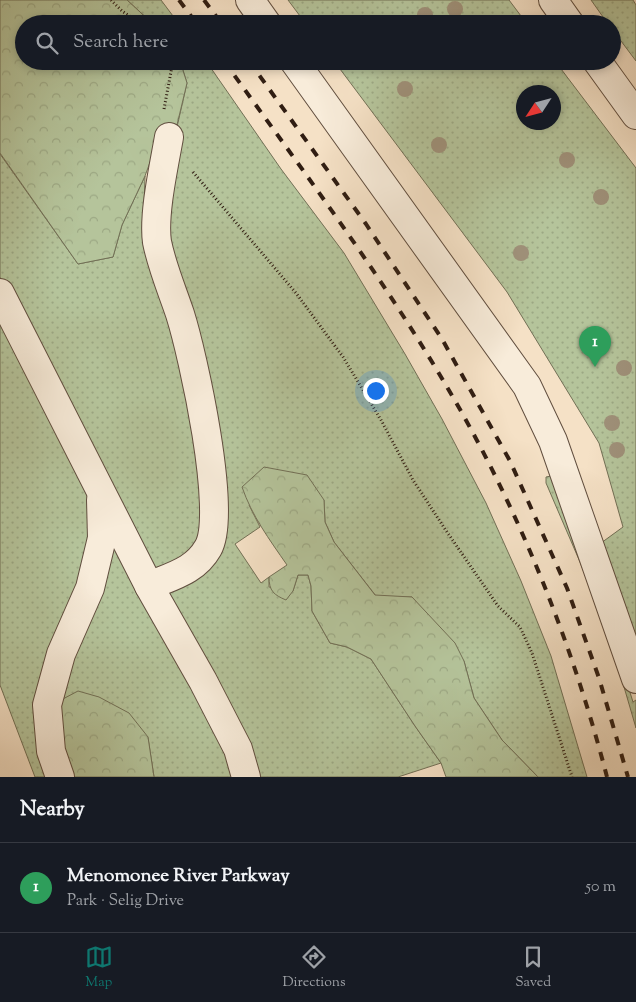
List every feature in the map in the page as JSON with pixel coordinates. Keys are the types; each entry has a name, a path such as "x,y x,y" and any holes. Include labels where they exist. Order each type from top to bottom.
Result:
{"street":[{"path":"250,0 261,15"},
{"path":"553,0 564,15"},
{"path":"300,70 528,386 553,441 636,679"},
{"path":"604,70 636,115"},
{"path":"149,586 196,564 209,546 215,520 208,438 180,315 166,276 157,240 158,208 169,137"},
{"path":"0,293 149,586 203,681 238,749 246,777"},
{"path":"60,777 51,751 47,705 61,654 92,580 102,538 100,491"}],"path":[{"path":"111,0 128,15"},
{"path":"171,70 163,120 169,137 190,168 296,293 343,357 381,420 413,480 447,532 498,606 520,627 532,652 572,777"}],"green space":[{"path":"0,0 127,0 143,15 15,15 15,70 183,70 187,83 176,129 153,154 122,225 113,257 78,264 0,153"},
{"path":"127,0 161,0 172,15 143,15"},
{"path":"288,0 509,0 520,15 299,15"},
{"path":"591,0 633,0 636,5 636,61 621,41 621,15 602,15"},
{"path":"183,70 212,70 281,169 344,253 405,354 486,503 521,581 551,656 587,777 538,777 502,740 474,698 464,661 412,597 376,596 334,542 325,522 324,500 249,505 260,527 235,544 261,583 269,577 269,587 293,591 298,575 308,575 311,586 312,611 330,643 347,647 371,659 441,763 398,777 259,777 165,592 216,549 172,275 166,214 172,149 187,83"},
{"path":"341,70 562,70 636,168 636,662 601,543 623,527 599,443 507,292"},
{"path":"0,154 78,264 113,257 122,225 145,176 144,209 174,319 210,520 193,558 159,569 147,565 0,277"},
{"path":"0,309 237,777 154,777 148,738 52,777 35,777 0,685"},
{"path":"264,467 307,475 324,500 325,522 334,542 375,595 412,597 455,643 464,661 474,698 502,740 538,777 446,777 441,763 371,659 347,647 330,643 312,611 311,586 308,575 298,575 293,591 286,600 273,592 269,577 287,565 256,518 242,487"},
{"path":"551,476 555,480 585,548 633,702 636,700 636,728 610,639 546,483 546,477"},
{"path":"78,691 99,697 129,713 148,737 154,777 62,777 59,772 61,700"}],"railway":[{"path":"179,0 190,15"},
{"path":"204,0 215,15"},
{"path":"231,70 311,181 395,303 473,433 520,528 560,626 593,726 607,777"},
{"path":"255,70 366,224 442,339 510,461 567,588 599,678 628,777"}],"place":[{"name":"Menomonee River Parkway","path":"595,367"}]}
